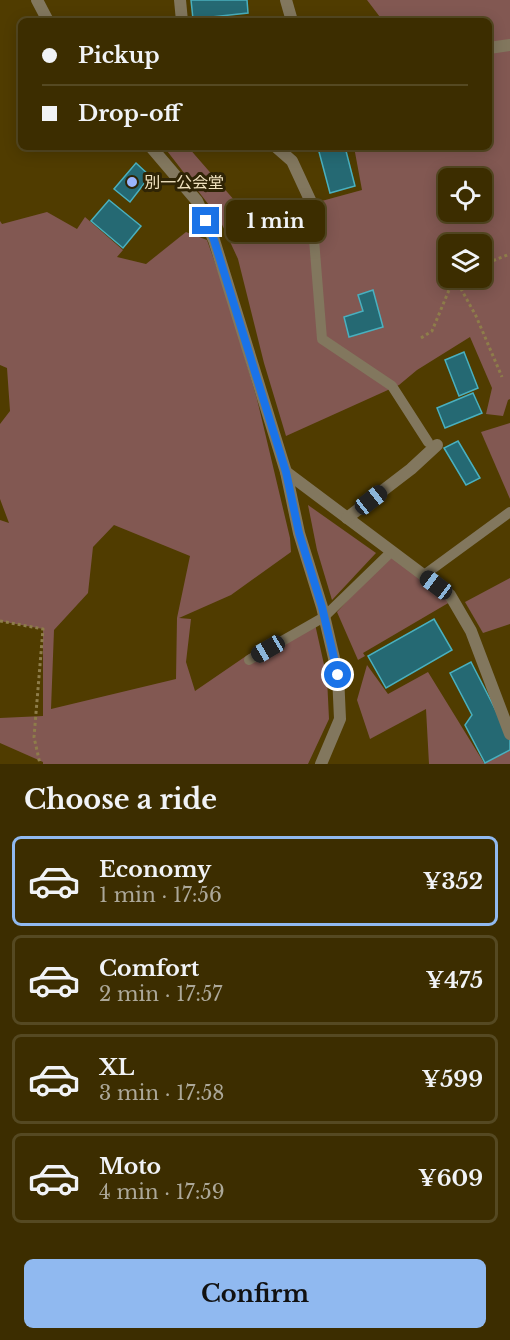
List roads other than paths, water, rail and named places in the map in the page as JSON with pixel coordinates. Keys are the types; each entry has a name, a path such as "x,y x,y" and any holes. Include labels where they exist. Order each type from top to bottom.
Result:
{"street":[{"path":"37,0 46,18"},
{"path":"180,0 182,18"},
{"path":"286,0 290,18"},
{"path":"492,48 510,45"},
{"path":"154,150 196,201 214,240 286,472 299,533 324,617 338,675 340,719 321,764"},
{"path":"279,150 292,161 311,202"},
{"path":"347,518 411,470 433,444"},
{"path":"286,472 450,595 471,631 510,734"}],"lane":[{"path":"311,202 322,339 392,386 433,444"},
{"path":"423,575 510,513"},
{"path":"249,660 324,617 392,551"}],"place":[{"name":"別一公会堂","path":"132,182"}]}
